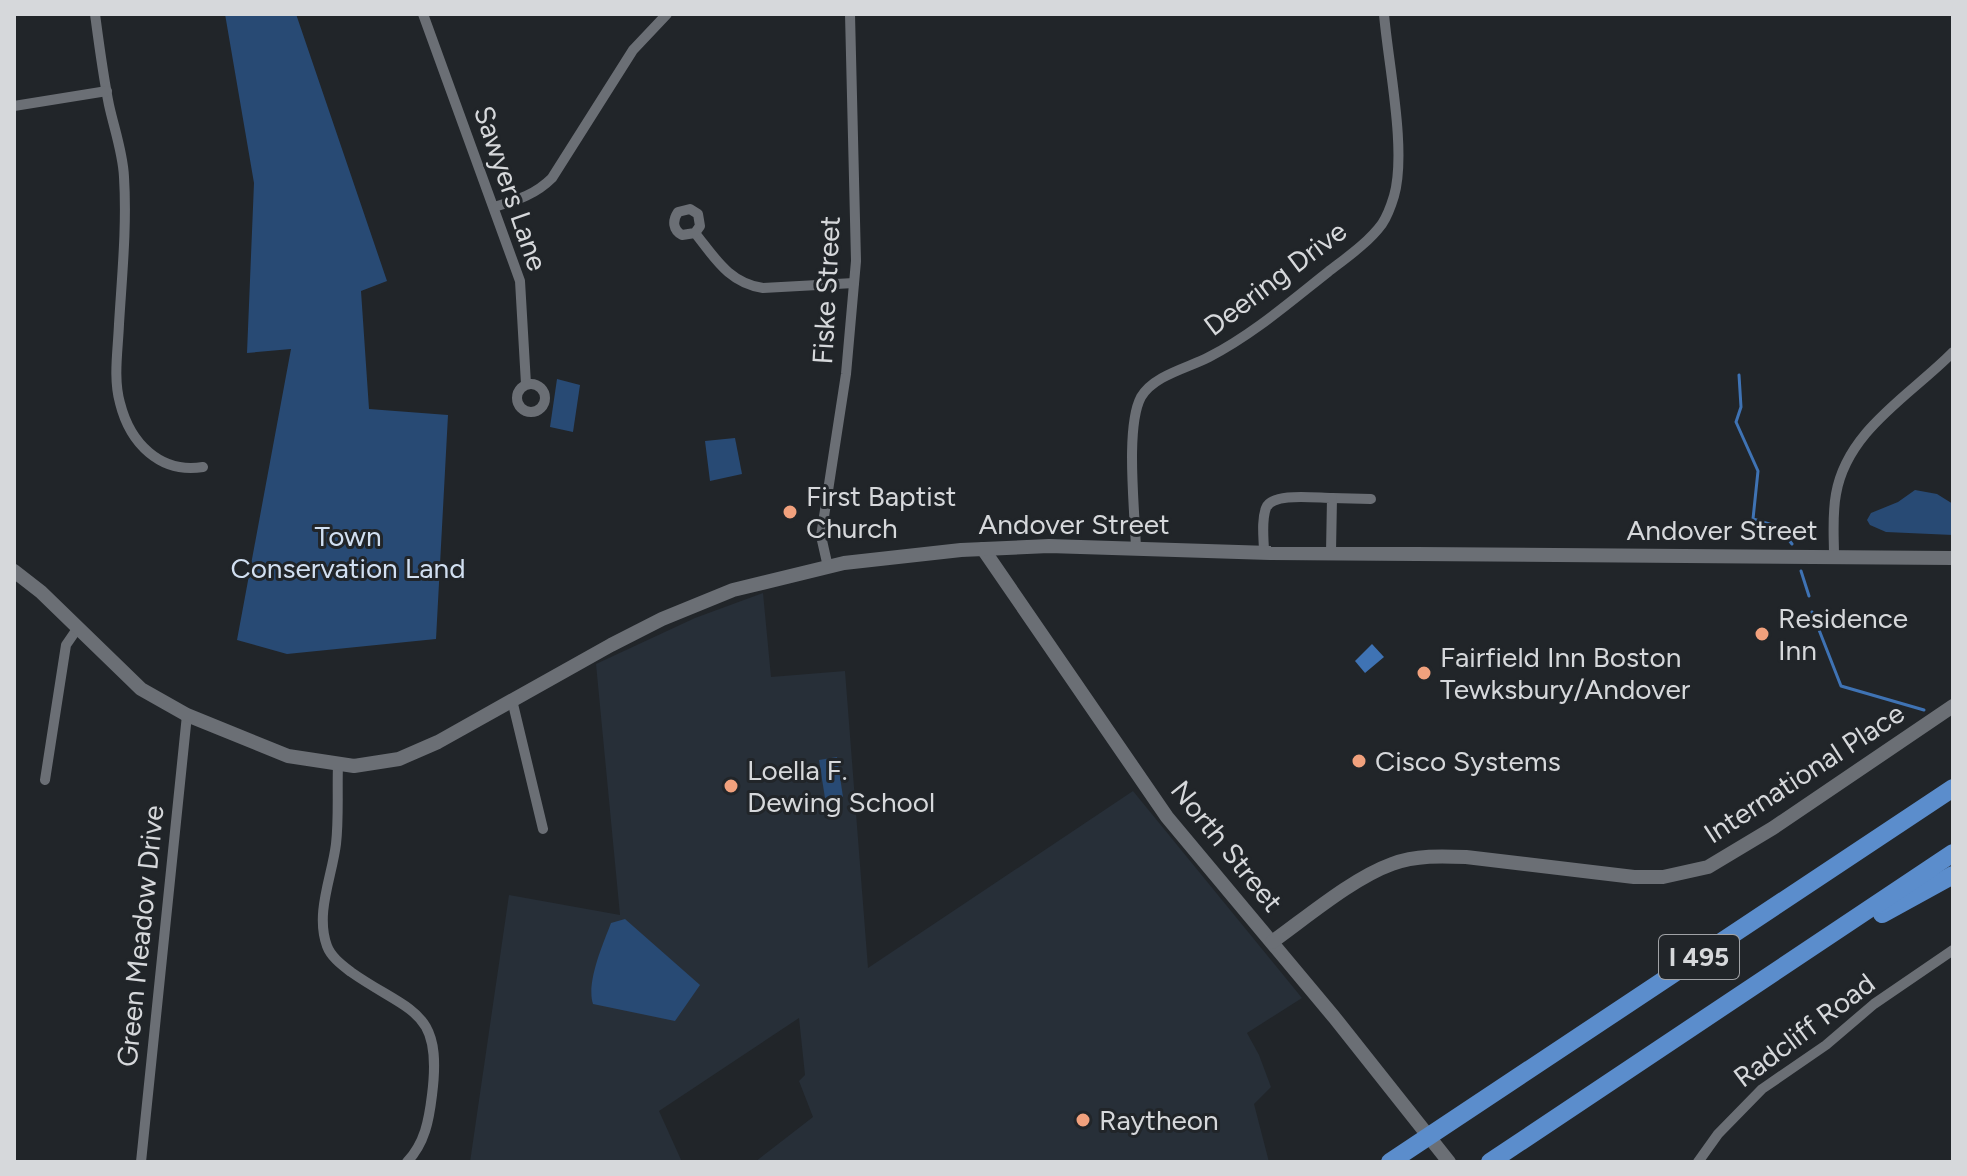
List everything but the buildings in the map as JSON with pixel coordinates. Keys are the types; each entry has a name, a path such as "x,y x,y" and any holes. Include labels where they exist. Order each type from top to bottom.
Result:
{"highway":[{"name":"I 495","path":"1390,1162 1953,788"},
{"name":"I 495","path":"1490,1162 1953,853"},
{"path":"1748,991 1953,875"}],"main road":[{"name":"Andover Street","path":"14,571 41,592 141,689 187,715 288,756 354,766 399,759 438,742 595,654 676,613 733,590 828,567 983,549 1049,546 1264,553 1953,558"},
{"name":"North Street","path":"983,549 1167,817 1449,1162"},
{"name":"International Place","path":"1272,942 1360,881 1390,864 1402,861 1441,856 1466,857 1634,877 1663,877 1708,867 1773,828 1953,706"}],"street":[{"path":"95,14 124,174 124,252 116,375 119,402 127,424 156,458 170,467 186,470 203,467"},
{"name":"Sawyers Lane","path":"423,14 520,281 526,384"},
{"path":"494,207 525,198 540,190 552,178 633,50 667,14"},
{"name":"Fiske Street","path":"828,567 821,536 846,374 856,261 850,14"},
{"name":"Deering Drive","path":"1136,549 1134,421 1141,398 1162,379 1237,341 1294,299 1364,243 1389,212 1397,183 1398,159 1384,14"},
{"path":"14,106 107,91"},
{"path":"695,233 725,271 752,287 854,283"},
{"path":"1834,557 1835,496 1841,473 1853,449 1876,423 1953,352"},
{"path":"1264,553 1265,510 1270,502 1278,498 1371,499"},
{"path":"1331,552 1332,498"},
{"path":"45,780 66,645 77,629"},
{"path":"512,700 543,829"},
{"name":"Green Meadow Drive","path":"141,1162 187,715"},
{"path":"338,765 336,844 323,915 326,944 343,966 417,1013 429,1032 435,1058 425,1136 417,1152 407,1162"},
{"name":"Radcliff Road","path":"1698,1162 1718,1134 1762,1089 1826,1045 1874,1004 1953,950"}],"shaded area":[{"path":"763,593 771,677 845,671 868,968 1133,791 1302,998 1247,1033 1271,1087 1254,1104 1269,1162 755,1162 813,1117 799,1081 805,1075 799,1018 659,1111 682,1162 470,1162 509,895 620,915 596,664 695,618"},
{"path":"1372,644 1384,657 1365,673 1355,661"}],"green space":[{"name":"Town Conservation Land","path":"225,14 296,14 387,281 361,291 369,409 448,415 436,639 287,654 237,640 291,349 247,353 254,183"},
{"path":"557,379 580,385 573,432 550,427"},
{"path":"735,438 742,474 710,481 705,441"},
{"path":"1915,490 1937,494 1953,504 1953,535 1886,532 1870,525 1867,520 1871,513 1898,502"},
{"path":"837,757 843,797 825,798 819,760"},
{"path":"625,919 700,985 675,1021 593,1004 594,975 611,923"}],"waterway":[{"path":"1739,375 1741,407 1736,422 1758,471 1753,519 1779,527 1792,544"},
{"path":"1801,571 1809,596"},
{"path":"1812,612 1841,686 1924,710"}],"place":[{"name":"First Baptist Church","path":"790,512"},
{"name":"Residence Inn","path":"1762,634"},
{"name":"Fairfield Inn Boston Tewksbury/Andover","path":"1424,673"},
{"name":"Cisco Systems","path":"1359,761"},
{"name":"Loella F. Dewing School","path":"731,786"},
{"name":"Raytheon","path":"1083,1120"}]}
